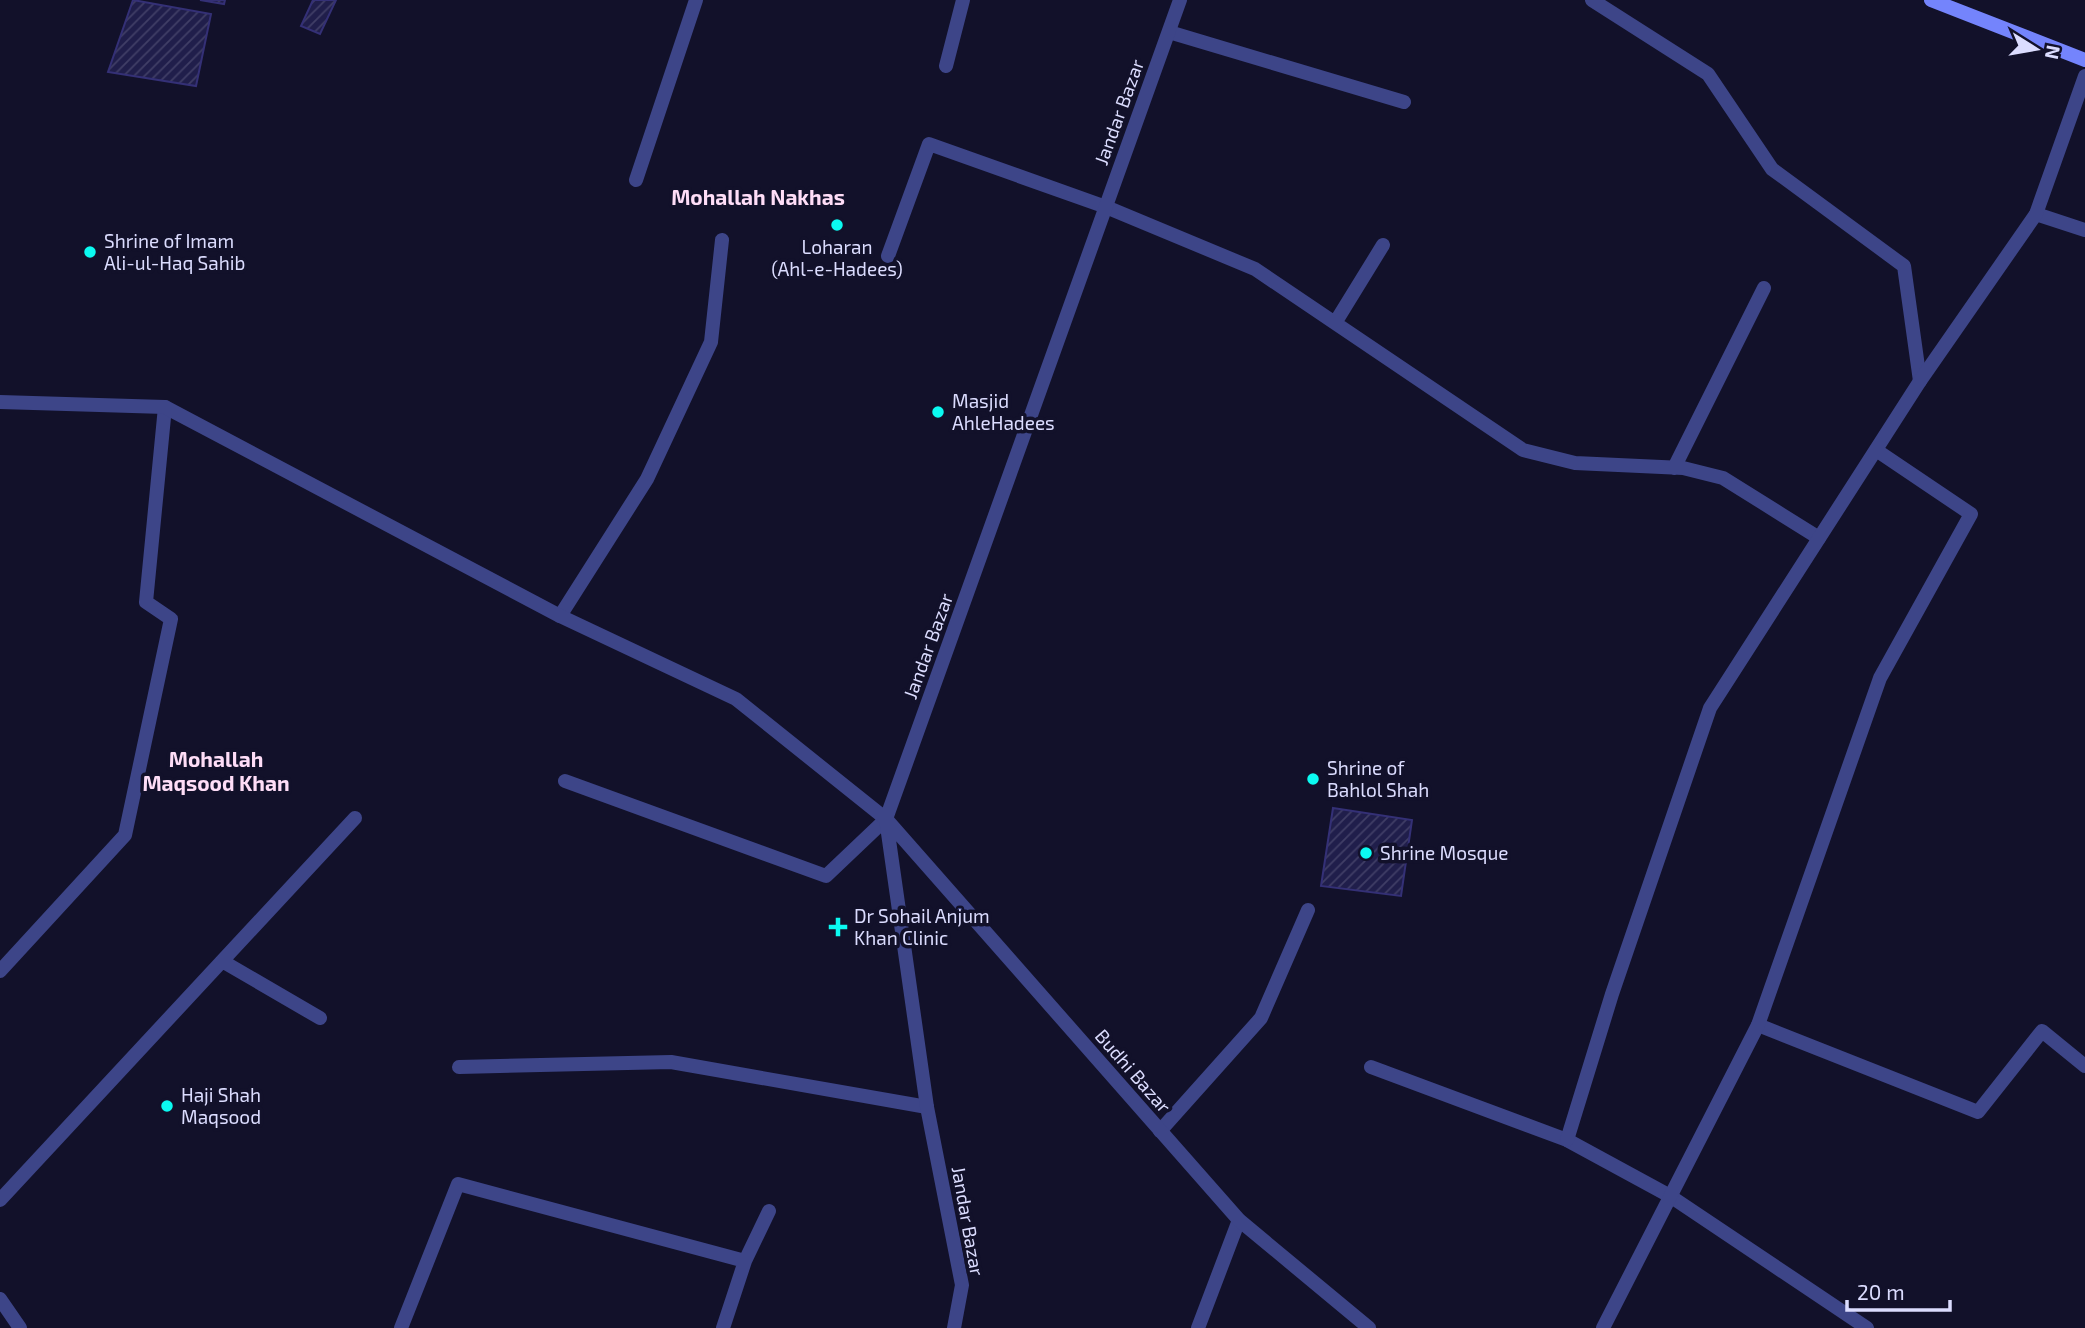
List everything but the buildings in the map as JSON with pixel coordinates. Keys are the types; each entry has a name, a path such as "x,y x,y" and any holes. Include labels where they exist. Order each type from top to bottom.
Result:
{"main road":[{"path":"1931,0 2085,60"}],"street":[{"path":"636,180 696,0"},
{"path":"946,66 963,0"},
{"name":"Jandar Bazar","path":"954,1328 961,1285 927,1107 886,819 1180,0"},
{"path":"1592,0 1708,74 1772,169 1904,266 1920,381"},
{"path":"1169,32 1404,102"},
{"path":"1567,1140 1612,994 1710,708 1920,381 2036,214 2085,76"},
{"path":"888,256 929,145 1106,207 1255,269 1523,450 1576,463 1674,468 1723,478 1819,538"},
{"path":"2036,214 2085,230"},
{"path":"560,616 647,479 711,342 722,240"},
{"path":"1335,323 1383,245"},
{"path":"1674,468 1764,288"},
{"path":"0,402 165,408 146,602 171,619 125,835 0,971"},
{"name":"Budhi Bazar","path":"165,408 560,616 736,699 886,819 1239,1220 1369,1328"},
{"path":"1603,1328 1758,1025 1880,678 1971,514 1876,450"},
{"path":"565,781 826,876 886,819"},
{"path":"0,1200 355,818"},
{"path":"1160,1131 1261,1018 1308,910"},
{"path":"222,961 320,1018"},
{"path":"1758,1025 1978,1112 2042,1031 2085,1066"},
{"path":"459,1067 671,1062 927,1107"},
{"path":"1371,1067 1567,1140 1670,1196 1867,1328"},
{"path":"401,1328 458,1184 745,1261"},
{"path":"723,1328 745,1261 769,1211"},
{"path":"1198,1328 1239,1220"},
{"path":"0,1299 20,1328"}],"place":[{"name":"Loharan (Ahl-e-Hadees)","path":"837,225"},
{"name":"Shrine of Imam Ali-ul-Haq Sahib","path":"90,252"},
{"name":"Masjid AhleHadees","path":"938,412"},
{"name":"Shrine of Bahlol Shah","path":"1313,779"},
{"name":"Shrine Mosque","path":"1366,853"},
{"name":"Dr Sohail Anjum Khan Clinic","path":"838,927"},
{"name":"Haji Shah Maqsood","path":"167,1106"}],"district":[{"name":"Mohallah Nakhas","path":"758,198"},
{"name":"Mohallah Maqsood Khan","path":"216,772"}]}
